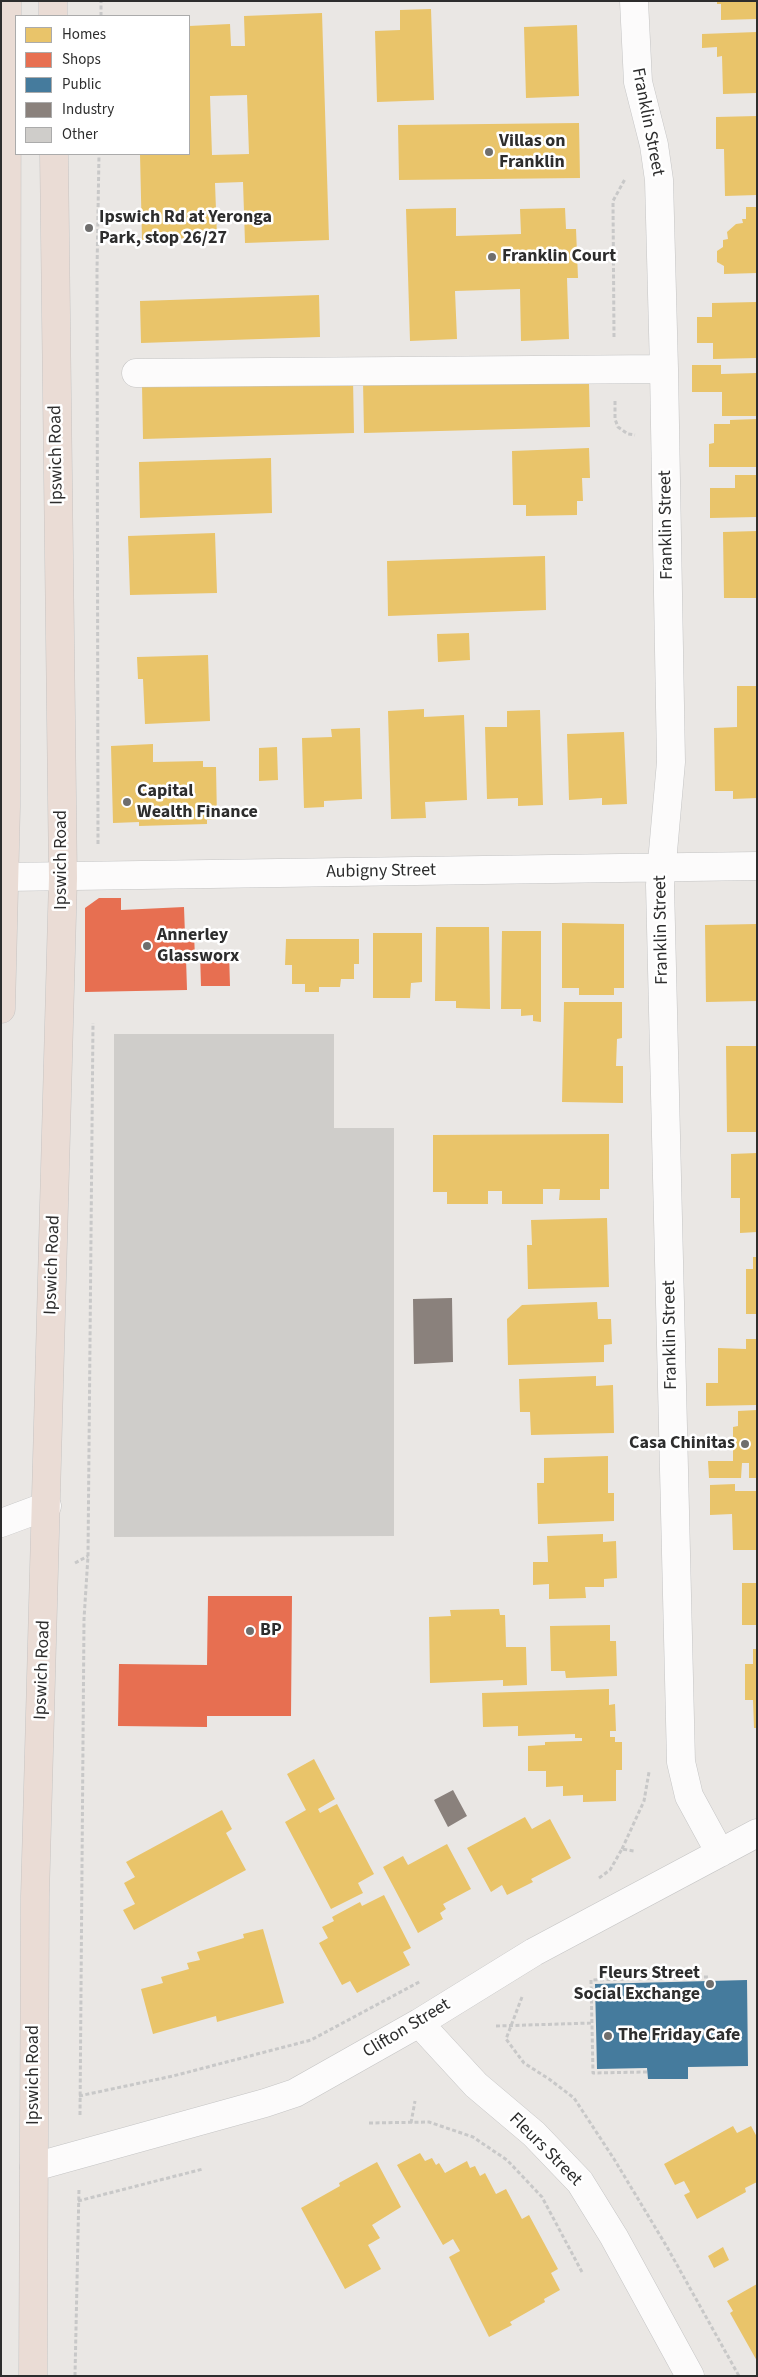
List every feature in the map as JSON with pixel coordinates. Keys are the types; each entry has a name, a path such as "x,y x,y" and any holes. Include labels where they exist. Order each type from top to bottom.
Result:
{"highway":[{"path":"1,1009 5,877 7,1"},
{"path":"53,1 53,15"},
{"name":"Ipswich Road","path":"33,2376 36,1867 63,878 54,155"}],"street":[{"name":"Franklin Street","path":"634,1 638,82 654,145 659,180 671,762 668,813 660,868 681,1762 689,1796 720,1853"},
{"path":"136,374 664,369"},
{"name":"Aubigny Street","path":"5,877 63,878 757,866"},
{"path":"1,1523 47,1506"},
{"name":"Clifton Street","path":"34,2167 265,2104 295,2092 419,2023 534,1952 757,1833"},
{"name":"Fleurs Street","path":"419,2023 476,2085 534,2134 580,2182 614,2237 690,2376"}],"path":[{"path":"101,1 101,15"},
{"path":"98,155 96,270 99,849"},
{"path":"628,172 613,201 615,419 618,427 628,434 640,435"},
{"path":"80,2115 84,1619 88,1556 94,1022"},
{"path":"74,1563 88,1556"},
{"path":"596,1881 610,1870 644,1801 649,1762"},
{"path":"622,1849 634,1851"},
{"path":"647,2072 593,2073 591,1980 708,1977"},
{"path":"79,2096 173,2076 312,2040 423,1980"},
{"path":"496,2026 592,2023"},
{"path":"511,2025 506,2039 524,2063 574,2098 614,2158 667,2247 739,2376"},
{"path":"411,2123 416,2101"},
{"path":"370,2123 429,2122 473,2137 506,2160 542,2197 583,2274"},
{"path":"78,2201 203,2169"},
{"path":"75,2376 78,2201 80,2182"}],"building: Homes":[{"path":"717,1 757,1 757,19 721,20 721,4 717,4"},
{"path":"431,9 434,100 377,102 375,31 400,30 400,10"},
{"path":"322,13 329,240 245,243 243,182 215,183 217,237 142,240 140,155 190,155 190,26 230,24 231,46 245,46 244,16","holes":["247,95 249,154 212,155 210,96"]},
{"path":"577,25 579,96 526,98 524,27"},
{"path":"757,32 757,93 723,94 722,56 717,57 717,47 702,48 702,34"},
{"path":"757,116 757,195 725,196 724,149 716,149 716,117"},
{"name":"Villas on Franklin","path":"579,123 580,178 399,180 398,125"},
{"path":"746,207 757,207 757,273 724,274 724,266 717,262 717,251 723,247 723,240 728,239 727,232 736,224 743,223 742,219 746,219"},
{"name":"Franklin Court","path":"456,208 456,236 521,234 520,209 565,208 566,229 576,229 578,278 567,278 569,339 521,341 520,289 455,291 457,339 410,341 406,209"},
{"path":"319,295 320,337 141,343 140,301"},
{"path":"757,302 757,358 713,359 713,343 697,343 697,317 712,317 712,303"},
{"path":"692,365 721,365 721,374 757,373 757,416 722,416 722,392 692,392"},
{"path":"548,376 549,384 589,384 590,427 364,433 363,381"},
{"path":"353,379 354,433 143,439 142,385"},
{"path":"757,419 757,467 709,467 709,444 714,443 714,424 730,424 730,420"},
{"path":"589,448 590,478 582,478 583,501 577,501 577,515 526,516 526,505 513,505 512,451"},
{"path":"271,458 272,513 140,518 139,462"},
{"path":"735,475 757,475 757,517 710,518 710,488 735,488"},
{"path":"757,531 757,598 724,598 723,532"},
{"path":"215,533 217,593 130,595 128,536"},
{"path":"545,556 546,610 388,616 387,561"},
{"path":"469,633 470,660 438,662 437,634"},
{"path":"208,655 210,721 145,724 143,679 138,679 137,657"},
{"path":"737,686 757,686 757,798 733,799 733,791 715,791 714,728 737,727"},
{"path":"424,709 424,717 464,715 467,800 425,802 426,818 391,819 388,711"},
{"path":"540,710 543,805 518,806 518,798 487,799 485,727 507,727 507,711"},
{"path":"360,728 362,799 324,801 324,807 304,808 302,738 332,737 331,729"},
{"path":"624,732 627,804 602,805 602,798 569,800 567,734"},
{"path":"153,744 153,762 203,761 203,767 216,767 217,819 207,820 207,824 139,826 139,822 113,823 111,746"},
{"path":"277,747 278,780 259,781 259,748"},
{"path":"562,923 624,924 624,988 614,988 614,995 579,995 579,988 562,988"},
{"path":"757,924 757,1001 706,1002 705,925"},
{"path":"436,927 489,927 490,1009 456,1008 456,1001 435,1001"},
{"path":"502,931 541,931 541,1022 533,1021 533,1015 521,1016 521,1009 501,1009"},
{"path":"373,933 422,933 422,982 411,983 410,998 373,998"},
{"path":"286,939 359,939 359,964 354,964 354,979 341,979 340,987 319,987 319,992 305,992 305,984 292,984 292,965 285,965"},
{"path":"564,1002 622,1002 622,1038 617,1039 616,1066 623,1066 623,1103 562,1102"},
{"path":"726,1046 757,1046 757,1132 727,1132"},
{"path":"609,1134 609,1189 600,1189 600,1200 559,1200 560,1189 543,1189 543,1204 502,1204 502,1191 488,1191 488,1204 447,1204 447,1192 433,1192 433,1135"},
{"path":"757,1153 757,1232 740,1233 740,1198 731,1198 731,1154"},
{"path":"607,1218 609,1287 528,1289 527,1245 532,1245 531,1220"},
{"path":"753,1257 757,1257 757,1314 746,1314 746,1269 753,1269"},
{"path":"597,1302 598,1319 611,1319 612,1344 604,1345 604,1362 508,1365 507,1319 522,1305"},
{"path":"746,1339 757,1339 757,1405 706,1406 706,1383 718,1383 718,1348 746,1349"},
{"path":"596,1376 596,1386 613,1385 614,1433 531,1435 530,1412 520,1412 519,1379"},
{"name":"Casa Chinitas","path":"757,1410 757,1478 749,1478 749,1463 742,1463 741,1478 709,1478 708,1461 733,1461 733,1427 738,1426 738,1411"},
{"path":"608,1456 608,1493 614,1493 614,1521 538,1524 537,1483 544,1483 544,1458"},
{"path":"735,1484 735,1491 757,1491 757,1550 733,1550 732,1514 710,1515 710,1485"},
{"path":"603,1534 603,1542 616,1541 617,1578 604,1579 604,1587 585,1587 586,1598 549,1599 549,1584 533,1585 533,1562 548,1562 547,1536"},
{"path":"742,1583 757,1583 757,1625 742,1625"},
{"path":"499,1609 500,1615 505,1615 506,1647 526,1647 527,1685 503,1686 503,1680 430,1683 429,1617 451,1616 450,1610"},
{"path":"610,1625 610,1641 616,1641 617,1676 566,1678 565,1671 551,1671 550,1626"},
{"path":"753,1649 757,1649 757,1728 754,1728 753,1700 745,1700 745,1664 753,1664"},
{"path":"609,1689 609,1705 615,1704 616,1731 610,1731 610,1737 615,1737 615,1742 622,1742 622,1770 616,1770 616,1801 583,1802 583,1795 563,1796 563,1786 546,1787 546,1771 528,1771 528,1746 545,1745 545,1742 582,1741 582,1738 575,1738 575,1734 518,1736 518,1726 483,1727 482,1693"},
{"path":"314,1759 335,1799 318,1809 320,1813 337,1804 374,1874 358,1883 363,1893 331,1909 285,1822 306,1810 287,1774"},
{"path":"222,1810 232,1829 226,1833 246,1870 134,1930 123,1910 135,1904 124,1883 135,1877 126,1862"},
{"path":"525,1817 532,1829 550,1819 571,1858 531,1879 533,1882 507,1895 502,1885 491,1892 467,1848"},
{"path":"447,1844 471,1889 443,1904 446,1909 440,1913 443,1919 418,1933 383,1867 403,1856 408,1865"},
{"path":"384,1895 411,1948 403,1952 410,1965 357,1993 350,1981 342,1985 319,1943 328,1938 322,1927 334,1921 332,1917 360,1902 362,1906"},
{"path":"263,1929 284,2003 217,2022 216,2016 153,2034 141,1989 163,1983 161,1977 189,1969 187,1963 200,1960 197,1952 244,1938 243,1934"},
{"path":"733,2126 737,2133 751,2126 757,2137 757,2182 745,2188 746,2192 697,2219 684,2195 690,2192 684,2181 675,2185 664,2164"},
{"path":"420,2153 425,2161 432,2158 436,2165 439,2163 445,2173 467,2161 470,2168 475,2166 480,2176 485,2173 496,2194 506,2189 522,2219 529,2215 558,2269 551,2273 560,2290 544,2299 545,2302 510,2322 512,2325 489,2337 449,2257 460,2251 453,2239 443,2245 397,2165"},
{"path":"377,2162 401,2207 372,2225 380,2238 368,2245 381,2269 345,2289 301,2208 340,2186 339,2183"},
{"path":"723,2247 729,2260 714,2268 708,2256"},
{"path":"757,2284 757,2361 730,2313 733,2311 727,2301"}],"building: Shops":[{"name":"Annerley Glassworx","path":"99,898 121,898 121,910 184,907 185,935 194,934 195,958 186,958 187,990 85,992 85,908"},
{"path":"229,952 230,986 201,986 200,953"},
{"name":"BP","path":"208,1596 292,1596 291,1716 207,1716 207,1727 118,1726 119,1664 207,1665"}],"building: Public":[{"path":"747,1980 748,2066 688,2067 688,2079 648,2079 647,2068 597,2069 595,1984"}],"building: Industry":[{"path":"452,1298 453,1362 414,1364 413,1299"},
{"path":"453,1790 467,1816 448,1827 434,1800"}],"building: Other":[{"path":"114,1034 334,1034 334,1128 394,1128 394,1536 114,1537"}],"place":[{"name":"Villas on Franklin","path":"489,152"},
{"name":"Ipswich Rd at Yeronga Park, stop 26/27","path":"89,228"},
{"name":"Franklin Court","path":"492,257"},
{"name":"Capital Wealth Finance","path":"127,802"},
{"name":"Annerley Glassworx","path":"147,946"},
{"name":"Casa Chinitas","path":"745,1444"},
{"name":"BP","path":"250,1631"},
{"name":"Fleurs Street Social Exchange","path":"710,1984"},
{"name":"The Friday Cafe","path":"608,2036"}]}
